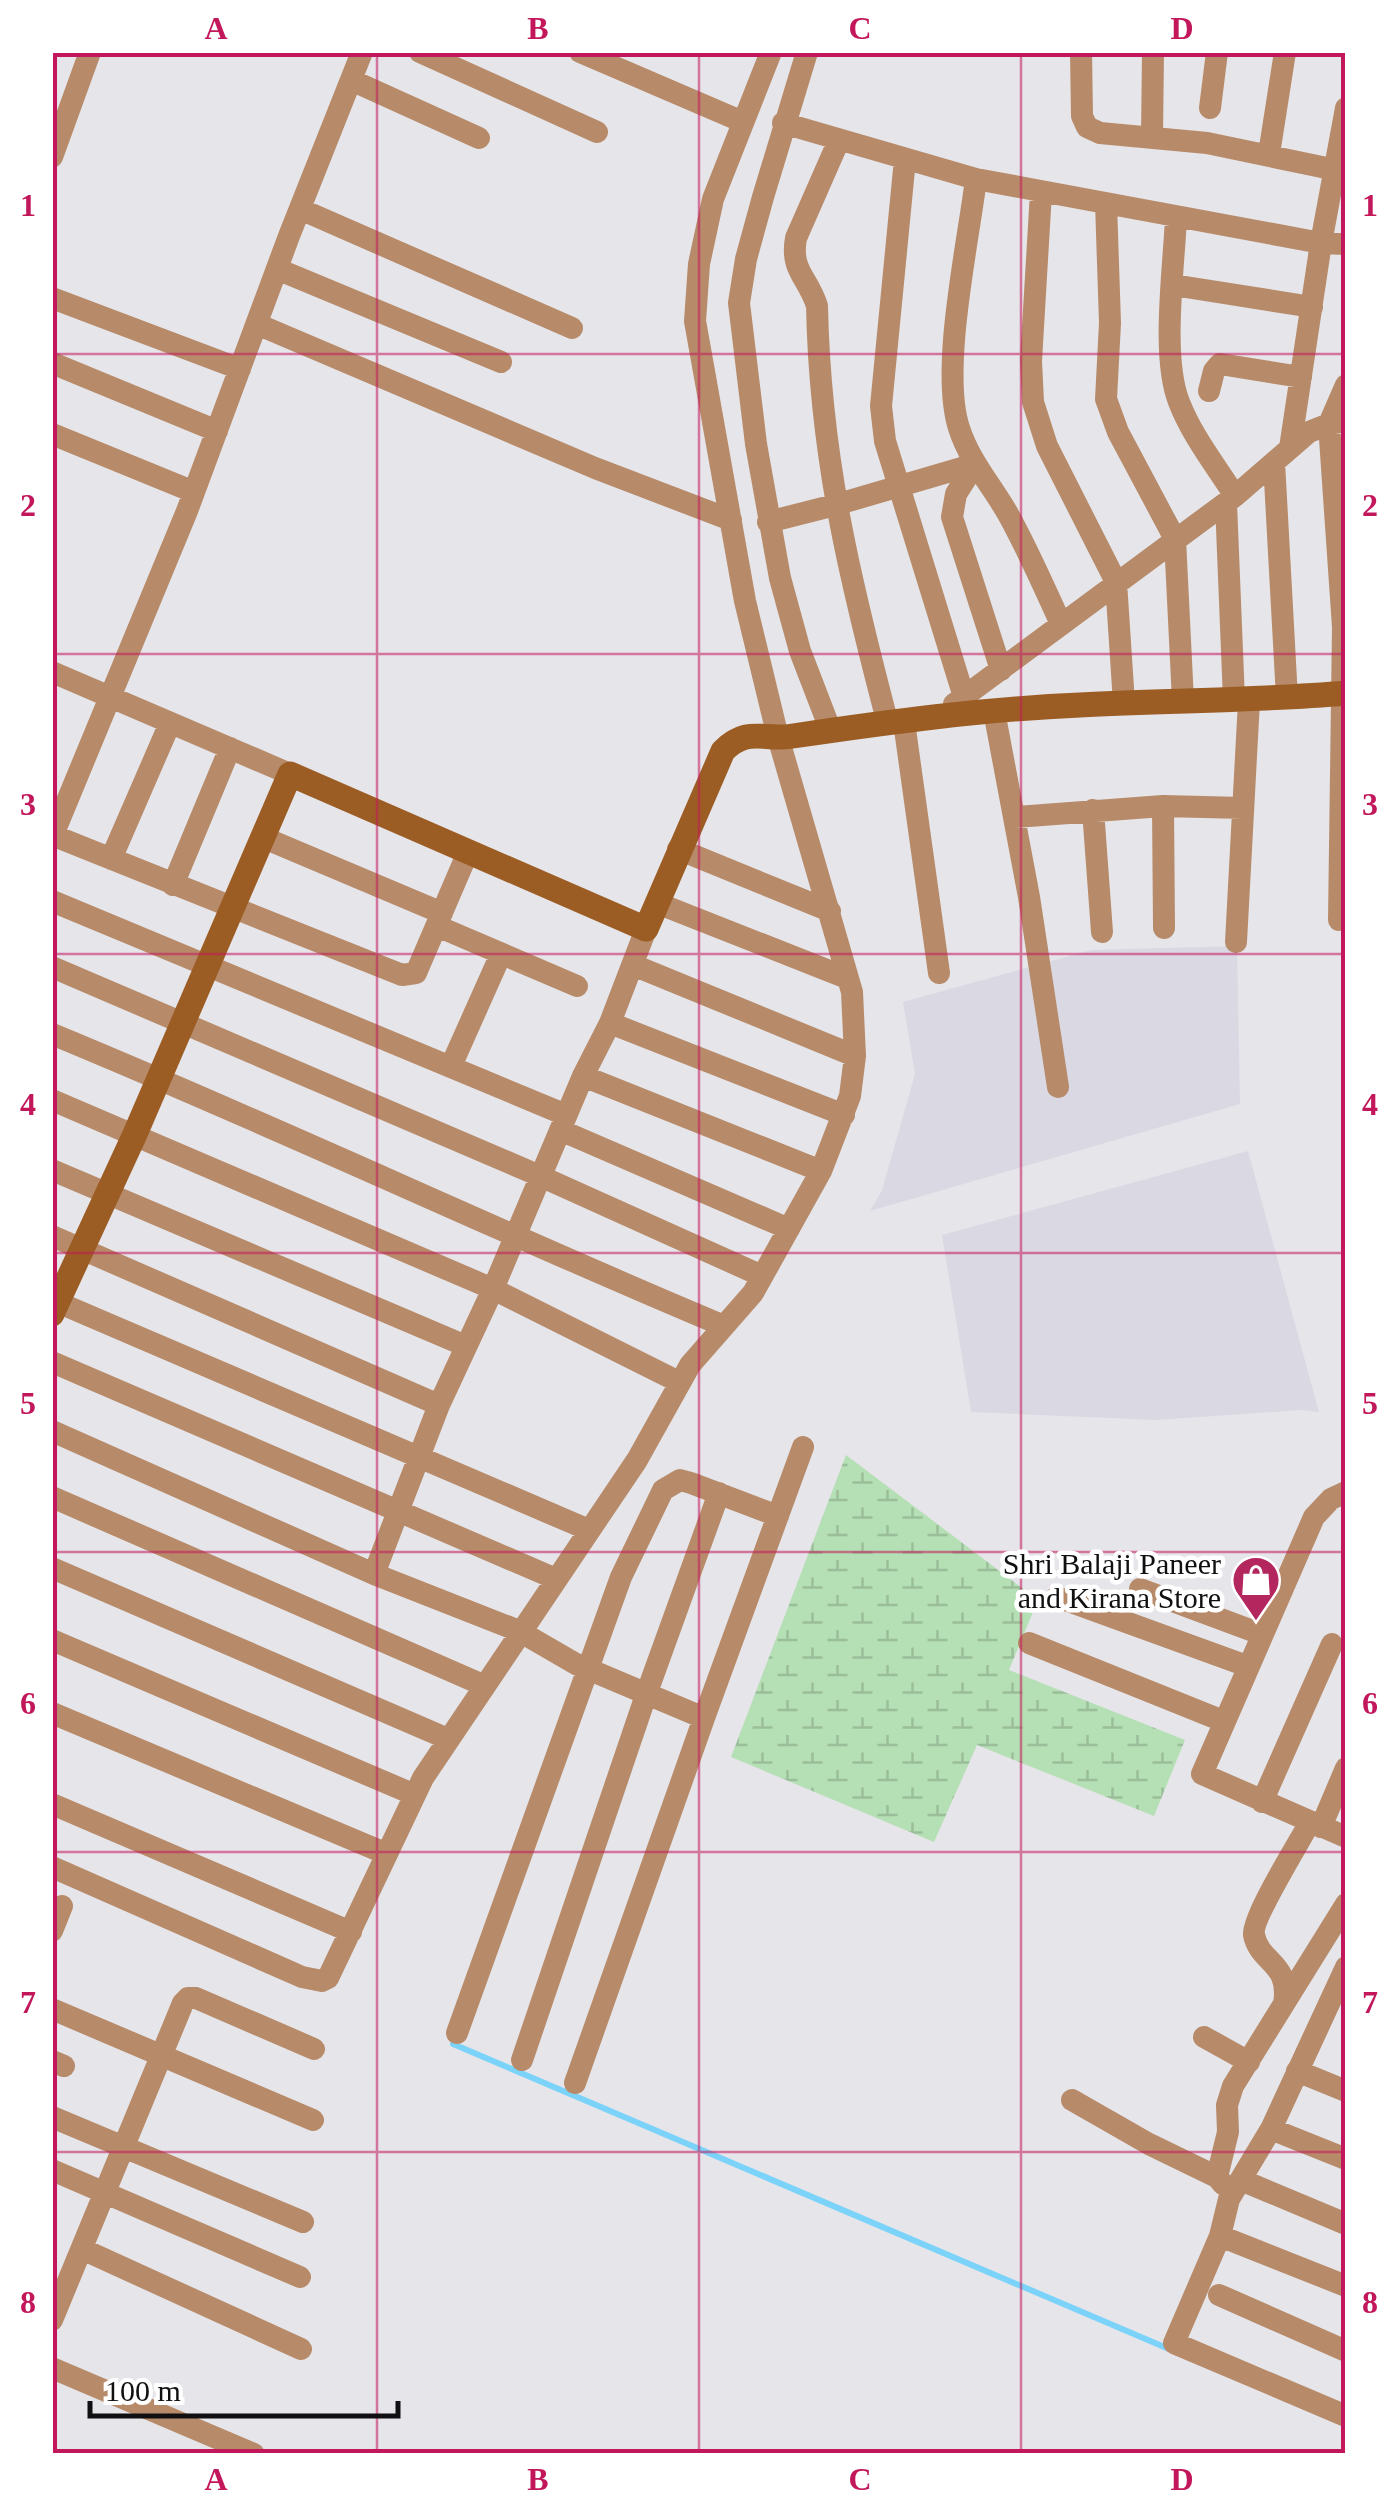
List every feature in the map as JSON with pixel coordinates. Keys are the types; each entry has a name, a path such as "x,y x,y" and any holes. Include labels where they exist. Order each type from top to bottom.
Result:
{"street":[{"path":"52,158 90,52"},
{"path":"362,52 194,492 53,835 402,975 416,972 468,852"},
{"path":"420,52 597,132"},
{"path":"580,52 744,122"},
{"path":"771,52 713,199 698,264 694,321 744,601 803,734"},
{"path":"52,1868 311,1980 322,1980 334,1971 415,1795 448,1739 483,1685 524,1634 556,1579 637,1460 679,1382 762,1276 821,1171 844,1116 855,1056 852,992 830,911 803,734 800,651 768,522 740,303 746,259 807,52"},
{"path":"1082,52 1082,116 1087,127 1100,133 1152,136 1269,154 1339,171"},
{"path":"1152,136 1153,52"},
{"path":"1210,108 1217,52"},
{"path":"1269,154 1286,52"},
{"path":"351,80 480,138"},
{"path":"1287,698 1282,455 1301,377 1321,243 1339,171 1346,108"},
{"path":"783,123 976,179 1321,243 1346,244"},
{"path":"839,140 793,253 796,267 812,288 817,306 825,446 848,573 896,723 940,974"},
{"path":"905,159 881,406 885,441 964,696"},
{"path":"976,179 952,397 959,430 975,464 1015,527 1061,624"},
{"path":"1041,192 1033,402 1047,446 1116,582 1124,703"},
{"path":"1106,203 1110,323 1106,400 1118,432 1175,540 1183,701"},
{"path":"300,209 572,328"},
{"path":"1176,217 1172,375 1178,401 1230,499 1242,701 1243,808 1236,942"},
{"path":"277,268 501,362"},
{"path":"1173,285 1312,307"},
{"path":"52,298 240,368"},
{"path":"257,324 594,468 731,520"},
{"path":"52,363 217,431"},
{"path":"1209,391 1220,364 1301,377"},
{"path":"1339,920 1343,883 1345,693 1338,423 1346,385"},
{"path":"934,717 1230,499 1309,432 1338,423"},
{"path":"52,434 194,492"},
{"path":"768,522 975,464"},
{"path":"975,464 956,494 952,518 1001,670"},
{"path":"52,672 646,929"},
{"path":"374,1574 418,1454 583,1076 610,1023 678,849 723,750 735,739 994,711 1345,693"},
{"path":"994,711 1015,816 1058,1087"},
{"path":"111,858 170,723"},
{"path":"173,885 230,748"},
{"path":"290,774 136,1134 55,1308 418,1454 589,1530"},
{"path":"1015,816 1163,806 1243,808"},
{"path":"1163,806 1164,928"},
{"path":"1092,810 1102,932"},
{"path":"262,837 439,920 501,954 578,986"},
{"path":"678,849 830,911"},
{"path":"52,900 451,1066 788,1229"},
{"path":"657,903 847,978"},
{"path":"451,1066 501,954"},
{"path":"633,964 855,1056"},
{"path":"52,968 540,1176 762,1276"},
{"path":"610,1023 844,1116"},
{"path":"52,1034 724,1326"},
{"path":"583,1076 821,1171"},
{"path":"52,1100 493,1289 679,1382"},
{"path":"52,1170 466,1346"},
{"path":"52,1236 439,1405"},
{"path":"52,1362 556,1579"},
{"path":"52,1431 374,1574 524,1634 589,1670 704,1718"},
{"path":"575,2083 804,1447"},
{"path":"457,2033 630,1554 663,1490 680,1480 778,1516"},
{"path":"1346,1492 1332,1499 1314,1517 1202,1774 1346,1837"},
{"path":"522,2060 719,1494"},
{"path":"52,1497 483,1685"},
{"path":"52,1568 448,1739"},
{"path":"1140,1589 1261,1634"},
{"path":"1057,1597 1247,1666"},
{"path":"52,1640 415,1795"},
{"path":"1029,1644 1223,1720"},
{"path":"1262,1802 1332,1644"},
{"path":"52,1713 388,1854"},
{"path":"1284,2008 1284,1978 1253,1932 1259,1914 1316,1825 1346,1768"},
{"path":"52,1804 352,1932"},
{"path":"1217,2177 1228,2132 1229,2096 1346,1904"},
{"path":"52,1930 62,1906"},
{"path":"1345,1967 1271,2129 1235,2190 1220,2236 1174,2343 1346,2416"},
{"path":"52,2320 160,2055 188,1998 196,1998 314,2049"},
{"path":"52,2008 313,2120"},
{"path":"1323,2016 1346,2026"},
{"path":"1204,2037 1249,2062"},
{"path":"1297,2072 1346,2091"},
{"path":"1072,2100 1217,2177 1231,2192 1346,2224"},
{"path":"52,2117 303,2222"},
{"path":"1271,2129 1346,2159"},
{"path":"52,2170 300,2276"},
{"path":"1220,2236 1346,2286"},
{"path":"82,2249 301,2349"},
{"path":"1219,2295 1346,2350"},
{"path":"52,2368 254,2454"}],"shaded area":[{"path":"1237,946 1240,1104 870,1211 882,1190 915,1074 903,1002 1091,950"},
{"path":"1248,1151 1319,1412 1156,1420 971,1412 942,1235"}],"green space":[{"path":"846,1455 1038,1600 1009,1670 1185,1740 1154,1816 977,1745 934,1842 731,1757"}],"waterway":[{"path":"453,2044 1169,2349"}],"place":[{"name":"Shri Balaji Paneer and Kirana Store","path":"1256,1622"}]}
